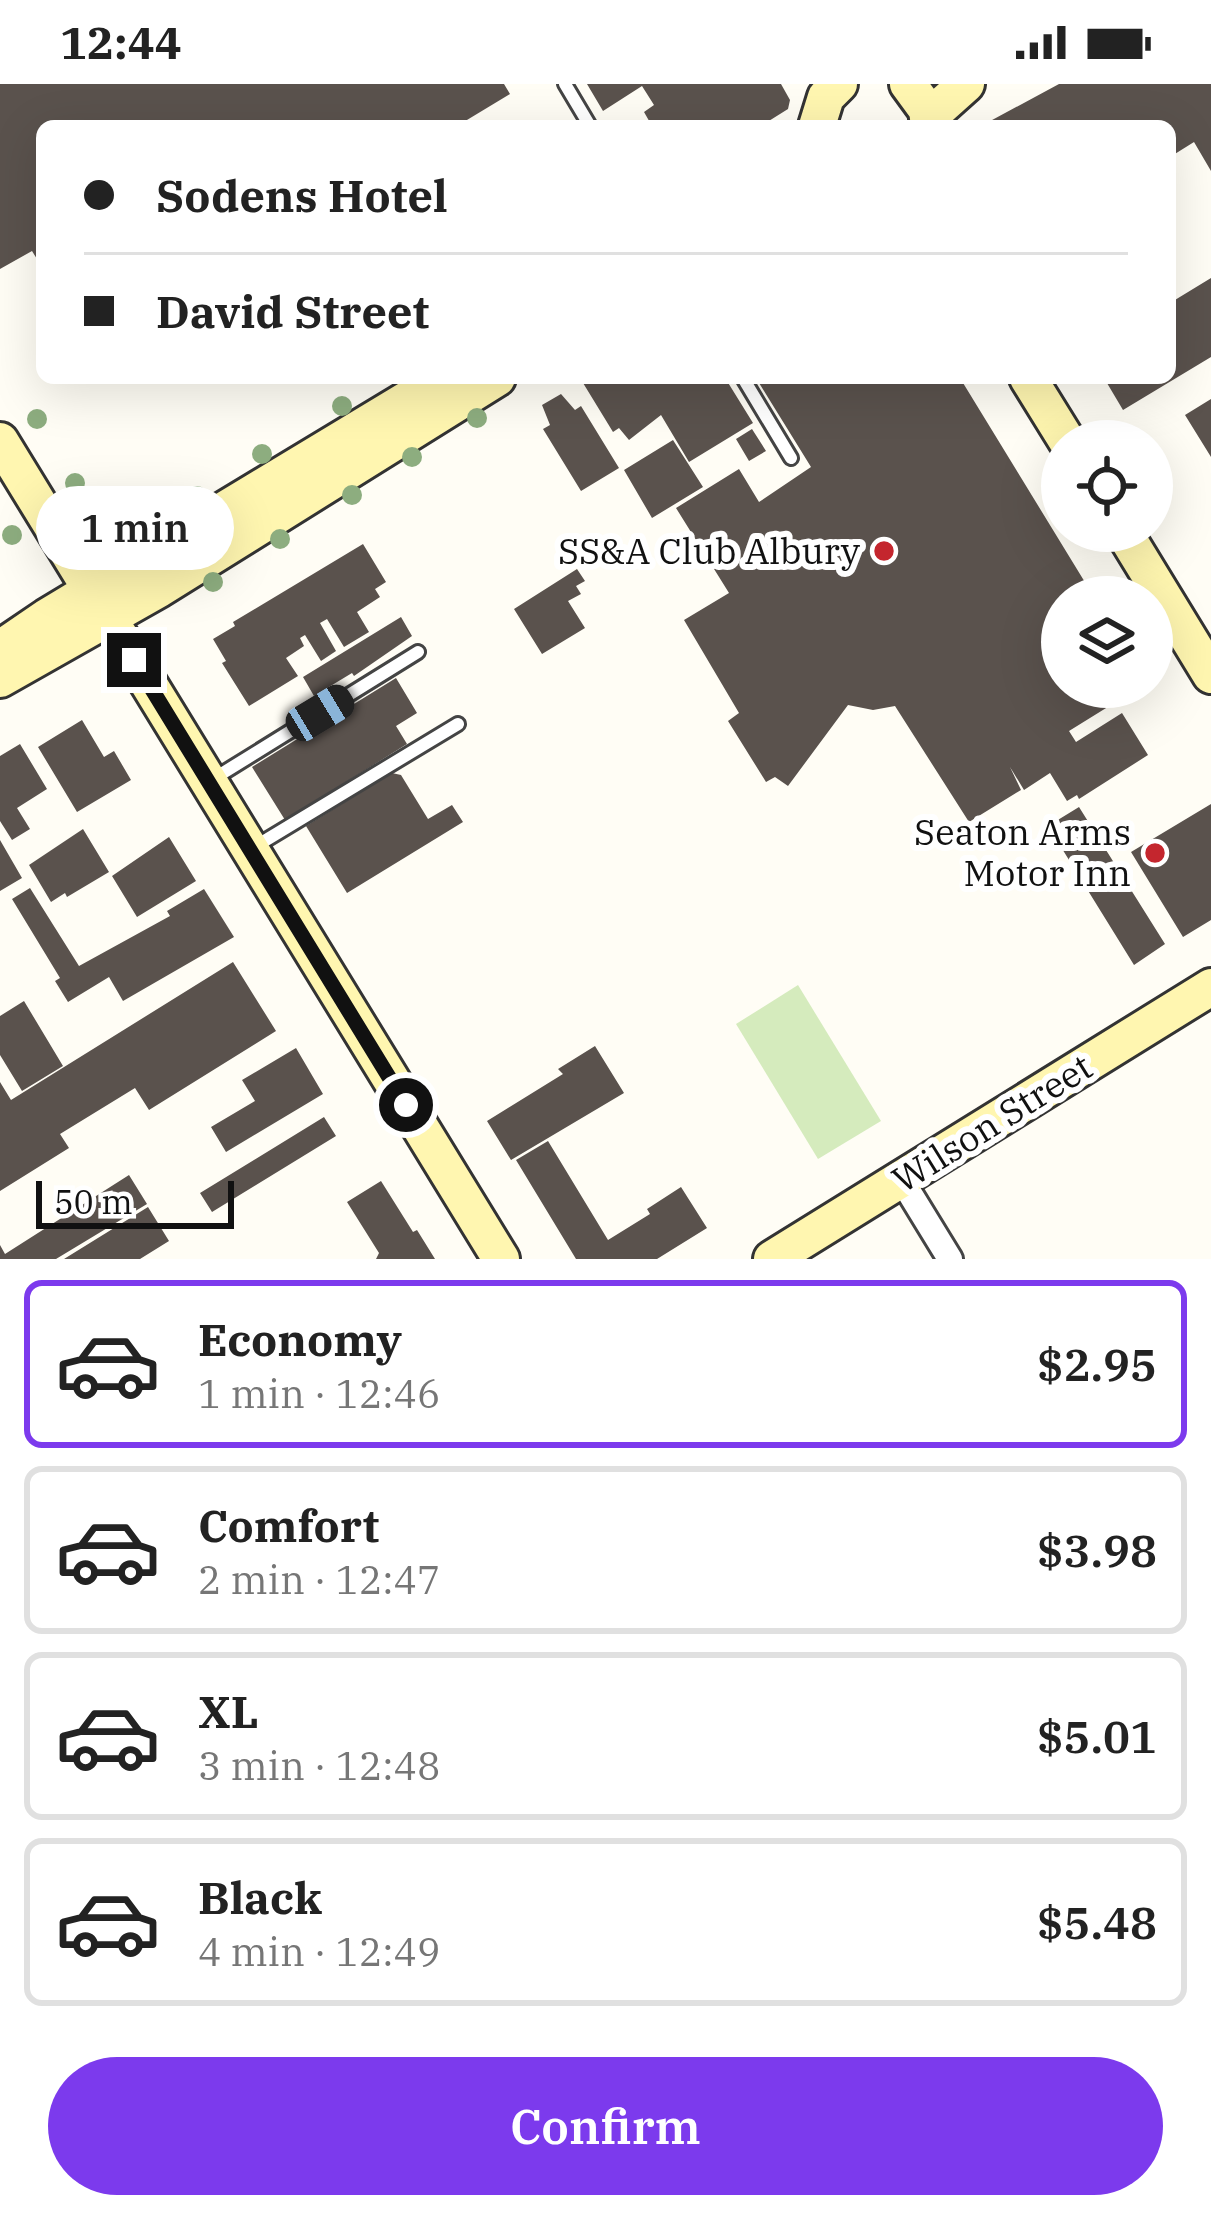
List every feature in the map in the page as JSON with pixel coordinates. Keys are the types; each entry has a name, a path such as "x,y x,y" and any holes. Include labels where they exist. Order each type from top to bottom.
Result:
{"street":[{"path":"908,84 917,92 928,120"},
{"path":"931,120 966,84"},
{"path":"327,466 435,384"},
{"path":"0,679 100,604 327,466 484,384"},
{"path":"1032,384 1054,420"},
{"path":"0,442 501,1259"},
{"path":"1136,552 1211,675"},
{"path":"0,650 100,604"},
{"name":"Wilson Street","path":"772,1259 1211,987"},
{"path":"901,1179 950,1259"}],"lane":[{"path":"565,84 586,120"},
{"path":"747,384 791,458"},
{"path":"209,781 418,652"},
{"path":"250,849 458,724"}],"green space":[{"path":"798,985 881,1121 818,1159 736,1024"}],"building":[{"path":"0,84 504,84 510,94 467,120 36,120 36,257 32,251 0,269"},
{"path":"587,84 781,84 790,100 788,109 771,120 649,120 644,112 654,105 642,86 603,111"},
{"path":"1059,84 1211,84 1211,171 1194,142 1176,153 1176,120 992,120"},
{"path":"1211,278 1211,357 1176,378 1176,299"},
{"path":"584,384 729,384 753,423 689,462 661,415 629,440 619,428 613,432"},
{"name":"SS&A Club Albury","path":"760,384 964,384 1041,510 1041,552 1066,552 1081,576 1041,576 1041,708 1106,708 1069,731 1076,742 1122,713 1148,755 1079,799 1077,795 1067,801 1050,773 1024,790 1010,767 1021,790 969,822 895,706 873,710 848,705 788,786 775,777 766,782 728,721 739,713 684,620 729,593 676,508 739,469 759,502 811,467"},
{"path":"1108,384 1166,384 1123,410"},
{"path":"561,394 575,410 581,406 619,468 581,491 543,429 550,425 542,405"},
{"path":"1211,399 1211,457 1185,415"},
{"path":"752,429 766,451 749,461 736,439"},
{"path":"673,440 703,487 652,518 624,470"},
{"path":"363,544 386,582 375,589 380,597 357,612 369,632 344,647 327,619 320,623 336,651 321,661 305,635 300,638 304,646 286,658 298,676 249,706 213,639 235,626 233,622"},
{"path":"577,569 585,581 576,586 581,594 568,601 585,628 542,654 514,609"},
{"path":"401,617 412,636 354,676 314,696 303,677"},
{"path":"396,678 417,713 396,726 407,744 285,820 252,767"},
{"path":"82,720 104,757 114,751 131,780 77,812 38,747"},
{"path":"20,744 47,789 17,808 30,829 12,840 0,821 0,756"},
{"path":"392,773 401,775 428,819 452,805 463,822 347,893 306,826"},
{"path":"1211,804 1211,920 1183,937 1131,852"},
{"path":"1079,807 1165,944 1134,965 1048,826"},
{"path":"83,829 109,872 51,902 29,865"},
{"path":"169,837 196,881 137,917 112,876"},
{"path":"0,840 22,878 0,891"},
{"path":"30,888 79,966 170,916 167,911 204,889 234,937 123,1001 109,977 68,1002 55,981 60,978 12,899"},
{"path":"233,962 276,1031 149,1110 135,1088 60,1134 69,1148 0,1191 0,1082 11,1100"},
{"path":"24,1001 63,1066 22,1091 0,1055 0,1016"},
{"path":"595,1046 624,1093 511,1160 487,1121 563,1074 558,1069"},
{"path":"296,1048 323,1094 226,1152 211,1127 255,1101 242,1080"},
{"path":"324,1117 336,1136 212,1212 200,1193"},
{"path":"548,1141 608,1240 650,1214 647,1209 681,1187 707,1228 657,1259 576,1259 516,1160"},
{"path":"129,1175 147,1204 56,1259 0,1259 0,1245 5,1254"},
{"path":"381,1181 435,1259 376,1259 379,1253 347,1202"},
{"path":"148,1207 169,1241 140,1259 64,1259"}],"place":[{"name":"SS&A Club Albury","path":"884,551"},
{"name":"Seaton Arms Motor Inn","path":"1155,853"}],"route":[{"path":"134,660 406,1105"}]}
